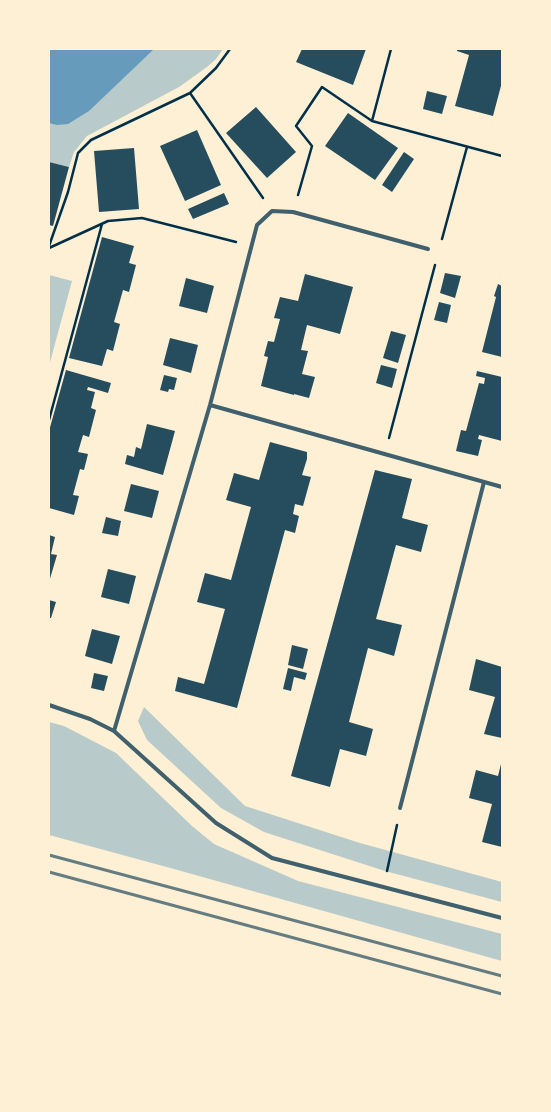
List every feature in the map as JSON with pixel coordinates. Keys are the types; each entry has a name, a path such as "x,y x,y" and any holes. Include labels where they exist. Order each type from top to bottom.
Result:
{"street":[{"path":"114,731 210,405 257,225 272,211 293,212 428,249"},
{"path":"210,405 502,487"},
{"path":"400,808 484,482"},
{"path":"49,705 90,719 114,731 216,823 272,858 502,918"}],"path":[{"path":"49,247 68,192 78,154 82,149 91,140 190,93 216,68 230,49"},
{"path":"372,121 391,49"},
{"path":"293,212 312,146 296,126 322,87 372,121 502,156"},
{"path":"190,93 272,211"},
{"path":"441,244 467,147"},
{"path":"49,247 108,221 142,218 252,246"},
{"path":"49,420 102,223"},
{"path":"384,454 437,259"},
{"path":"384,887 400,808"}],"shaded area":[{"path":"49,49 223,49 216,59 207,67 179,87 87,136 74,152 69,167 49,162"},
{"path":"49,275 72,281 49,366"},
{"path":"144,707 245,806 360,843 502,882 502,902 385,871 264,832 221,808 147,740 138,721"},
{"path":"49,722 64,726 116,753 192,826 214,844 298,881 502,934 502,961 49,835"}],"water":[{"path":"49,49 154,49 89,111 68,124 57,125 49,123"}],"building":[{"path":"302,49 366,49 353,85 296,62"},
{"path":"457,49 502,49 502,82 493,116 455,106 469,55 457,51"},
{"path":"427,91 447,96 442,114 423,109"},
{"path":"256,107 296,152 267,178 226,133"},
{"path":"348,113 398,148 375,180 325,146"},
{"path":"197,130 221,185 185,201 160,146"},
{"path":"134,148 139,209 99,212 94,151"},
{"path":"404,152 414,159 392,192 382,185"},
{"path":"49,162 69,167 53,226 49,225"},
{"path":"224,193 229,204 193,219 188,209"},
{"path":"102,237 134,246 129,263 136,265 129,292 123,290 114,322 120,324 113,351 107,349 102,366 69,358"},
{"path":"445,273 461,276 455,298 440,293"},
{"path":"305,274 353,287 340,334 307,325 301,350 308,351 302,374 315,377 309,398 261,386 268,357 264,356 268,341 274,342 280,319 274,318 280,297 298,301"},
{"path":"186,278 214,286 207,313 179,306"},
{"path":"498,284 502,286 502,357 482,352"},
{"path":"439,302 451,305 447,323 434,320"},
{"path":"391,331 406,335 398,363 383,358"},
{"path":"170,338 198,345 191,373 163,365"},
{"path":"381,365 397,369 392,388 376,383"},
{"path":"66,370 111,383 108,393 88,387 87,390 95,392 91,408 96,410 89,437 83,435 78,452 88,454 84,470 80,469 73,495 79,496 74,515 49,508 49,431"},
{"path":"477,371 502,377 502,441 479,435 478,439 482,440 478,456 456,451 461,430 466,431 479,383 484,384 485,378 476,376"},
{"path":"164,375 177,378 174,390 169,389 168,392 160,390"},
{"path":"147,424 175,431 163,475 125,464 127,455 134,457 136,447 141,449"},
{"path":"270,442 307,452 307,459 302,475 311,477 303,506 295,504 293,514 299,516 295,533 285,530 237,708 175,691 178,677 204,684 225,609 197,602 205,573 231,580 251,507 226,500 234,473 259,480"},
{"path":"375,470 412,479 402,518 428,525 421,552 396,545 376,619 402,625 394,656 368,648 349,722 373,729 366,756 340,749 330,787 291,776"},
{"path":"131,484 159,491 152,518 124,511"},
{"path":"106,517 121,521 118,536 102,533"},
{"path":"49,535 55,537 51,554 57,555 49,582"},
{"path":"108,569 136,576 129,604 101,597"},
{"path":"49,600 56,602 51,618 49,618"},
{"path":"92,629 120,636 112,664 85,656"},
{"path":"292,645 308,649 303,669 288,665"},
{"path":"476,659 502,667 502,738 484,734 495,697 469,690"},
{"path":"288,668 307,673 305,680 294,677 291,691 283,689"},
{"path":"94,673 108,676 104,691 91,688"},
{"path":"501,764 502,847 482,842 492,804 469,798 476,770 498,776"}],"railway":[{"path":"49,855 502,976"},
{"path":"49,872 502,994"}]}
